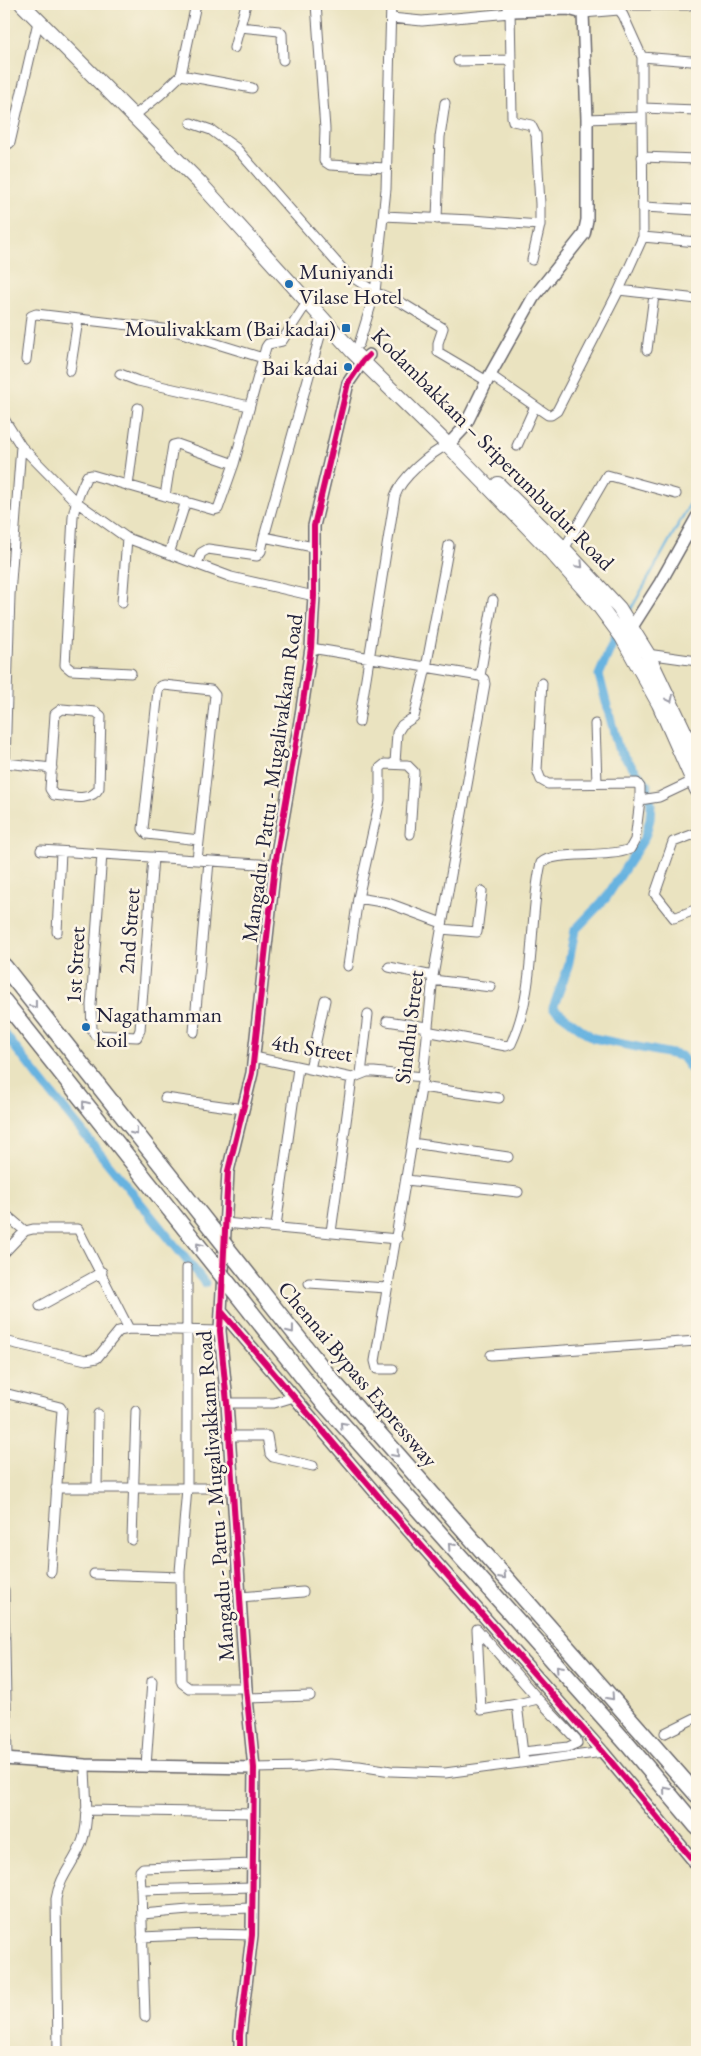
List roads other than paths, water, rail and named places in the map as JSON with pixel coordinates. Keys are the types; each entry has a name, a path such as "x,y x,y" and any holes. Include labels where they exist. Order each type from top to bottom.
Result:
{"highway":[{"name":"Chennai Bypass Expressway","path":"4,966 331,1380 697,1795"},
{"name":"Chennai Bypass Expressway","path":"4,1001 321,1400 629,1746 697,1827"}],"main road":[{"name":"Kodambakkam – Sriperumbudur Road","path":"22,4 38,22 136,114"},
{"name":"Kodambakkam – Sriperumbudur Road","path":"33,4 361,353 450,443 600,606 647,654 697,758"},
{"name":"Kodambakkam – Sriperumbudur Road","path":"310,298 324,318 361,353"},
{"name":"Kodambakkam – Sriperumbudur Road","path":"450,443 564,549 619,608 627,632 658,704 696,783"}],"street":[{"path":"136,114 181,75 196,4"},
{"path":"234,48 246,4"},
{"path":"316,4 325,129 324,161 330,165 386,168"},
{"path":"361,353 375,292 383,216 391,4"},
{"path":"391,18 422,21 509,9 516,11 568,6 583,12 619,6 689,6"},
{"path":"191,122 211,130 236,148 346,273 375,292 402,303 441,326 443,329 438,343 438,352 488,378 548,415 551,415 557,411 619,290 643,237 642,57 619,6"},
{"path":"509,9 513,121 531,125 536,135 540,225 532,260"},
{"path":"359,722 394,496 398,485 435,452 450,443 464,428 488,378 533,298 584,234 587,220 587,119 583,12"},
{"path":"4,146 10,143 38,22"},
{"path":"240,27 279,31 282,34 283,60"},
{"path":"642,57 691,61"},
{"path":"458,62 511,60"},
{"path":"181,75 252,88"},
{"path":"438,219 440,137 445,103"},
{"path":"587,119 697,110"},
{"path":"642,157 697,159"},
{"path":"644,207 697,210"},
{"path":"383,216 540,225"},
{"path":"643,237 697,242"},
{"path":"619,290 697,299"},
{"path":"646,350 654,295"},
{"path":"131,673 70,670 65,665 75,501 89,475 214,510 218,509 234,464 266,347 268,344 282,341 310,298"},
{"path":"26,360 31,316 36,314 172,330 262,358"},
{"path":"197,564 201,553 208,549 257,556 261,552 324,318"},
{"path":"70,371 78,320"},
{"name":"Mangadu - Pattu - Mugalivakkam Road","path":"240,2052 240,2035 252,1935 254,1768 246,1693 227,1403 220,1331 228,1171 254,1057 275,865 301,716 310,648 314,596 314,526 348,383 361,353"},
{"path":"120,374 138,381 249,406"},
{"path":"517,446 535,406"},
{"path":"128,486 138,408"},
{"path":"5,422 21,446 75,501 127,538 231,578 314,596"},
{"path":"166,496 173,445 177,444 234,464"},
{"path":"21,446 6,626 4,763 52,768"},
{"path":"564,549 607,475 676,494"},
{"path":"169,554 186,501"},
{"path":"627,632 697,517"},
{"path":"264,537 313,547"},
{"path":"122,604 127,538"},
{"path":"395,763 397,733 402,725 414,717 426,668 449,545"},
{"name":"Sindhu Street","path":"393,1369 380,1370 375,1366 423,1077 433,978 484,684 484,679 480,676 493,600"},
{"path":"310,648 480,676"},
{"path":"647,654 697,662"},
{"path":"387,1021 506,1046 511,1044 523,1010 540,863 550,857 605,855 630,849 635,840 642,800 640,787 637,783 548,784 538,777 542,683"},
{"path":"197,860 216,695 211,690 164,685 160,686 158,691 143,829 146,834 199,840"},
{"path":"62,708 100,714 99,788 97,792 89,798 54,795 50,789 52,768 57,711 62,708"},
{"path":"595,724 596,783"},
{"path":"348,966 358,898 380,800 380,768 385,764 407,765 414,772 410,834"},
{"path":"642,800 659,797 696,783"},
{"path":"697,834 673,842 654,894 674,918 697,909"},
{"path":"41,850 275,865"},
{"path":"57,932 61,852"},
{"name":"1st Street","path":"102,854 92,974 92,1029 95,1035 137,1037"},
{"name":"2nd Street","path":"137,1037 140,1030 153,858"},
{"path":"194,1032 209,861"},
{"path":"358,898 388,903 442,926 477,932 482,891"},
{"path":"388,967 433,978 491,987"},
{"path":"310,1069 325,1000"},
{"path":"331,1232 368,1014"},
{"name":"4th Street","path":"254,1057 298,1068 357,1076 374,1072 423,1077"},
{"path":"276,1226 298,1068"},
{"path":"421,1087 499,1098"},
{"path":"165,1098 243,1109"},
{"path":"412,1143 508,1156"},
{"path":"406,1180 518,1192"},
{"path":"4,1213 25,1231"},
{"path":"225,1223 276,1226 397,1239"},
{"path":"4,1253 25,1231 33,1229 78,1229 102,1272 129,1328"},
{"path":"186,1268 187,1488 180,1577 182,1683 189,1688 310,1696"},
{"path":"40,1306 102,1272"},
{"path":"309,1283 387,1288"},
{"path":"221,1311 391,1511 602,1752 697,1865"},
{"path":"4,1341 92,1360 101,1355 119,1331 129,1328 220,1331"},
{"path":"491,1355 697,1341"},
{"path":"4,1393 60,1407 51,1572"},
{"path":"227,1403 280,1402 294,1397"},
{"path":"132,1540 136,1411"},
{"path":"98,1414 98,1487"},
{"path":"229,1436 267,1436 270,1454 273,1457 313,1466"},
{"path":"56,1488 233,1488"},
{"path":"94,1574 180,1577"},
{"path":"4,1590 6,1759 85,1765 254,1768 290,1768 329,1764 425,1773 457,1772 602,1752"},
{"path":"240,1597 303,1592"},
{"path":"523,1752 568,1747 577,1743 477,1629 481,1710 538,1699"},
{"path":"146,1766 152,1681"},
{"path":"517,1704 524,1762"},
{"path":"664,1733 697,1717"},
{"path":"58,2052 56,1899 58,1884 83,1840 86,1827 85,1765"},
{"path":"86,1810 254,1813"},
{"path":"144,2017 140,1871 143,1868 253,1864"},
{"path":"141,1890 252,1887"},
{"path":"142,1914 252,1908"},
{"path":"142,1938 209,1934 252,1935"}],"waterway":[{"path":"630,611 697,491"},
{"path":"617,633 599,675 618,748 647,785 651,804 650,819 645,837 606,898 575,930 568,967 553,1008 593,1038 681,1056 697,1077"},
{"path":"4,1033 205,1283"}],"place":[{"name":"Muniyandi Vilase Hotel","path":"289,284"},
{"name":"Moulivakkam (Bai kadai)","path":"346,328"},
{"name":"Bai kadai","path":"348,367"},
{"name":"Nagathamman koil","path":"86,1027"}]}
